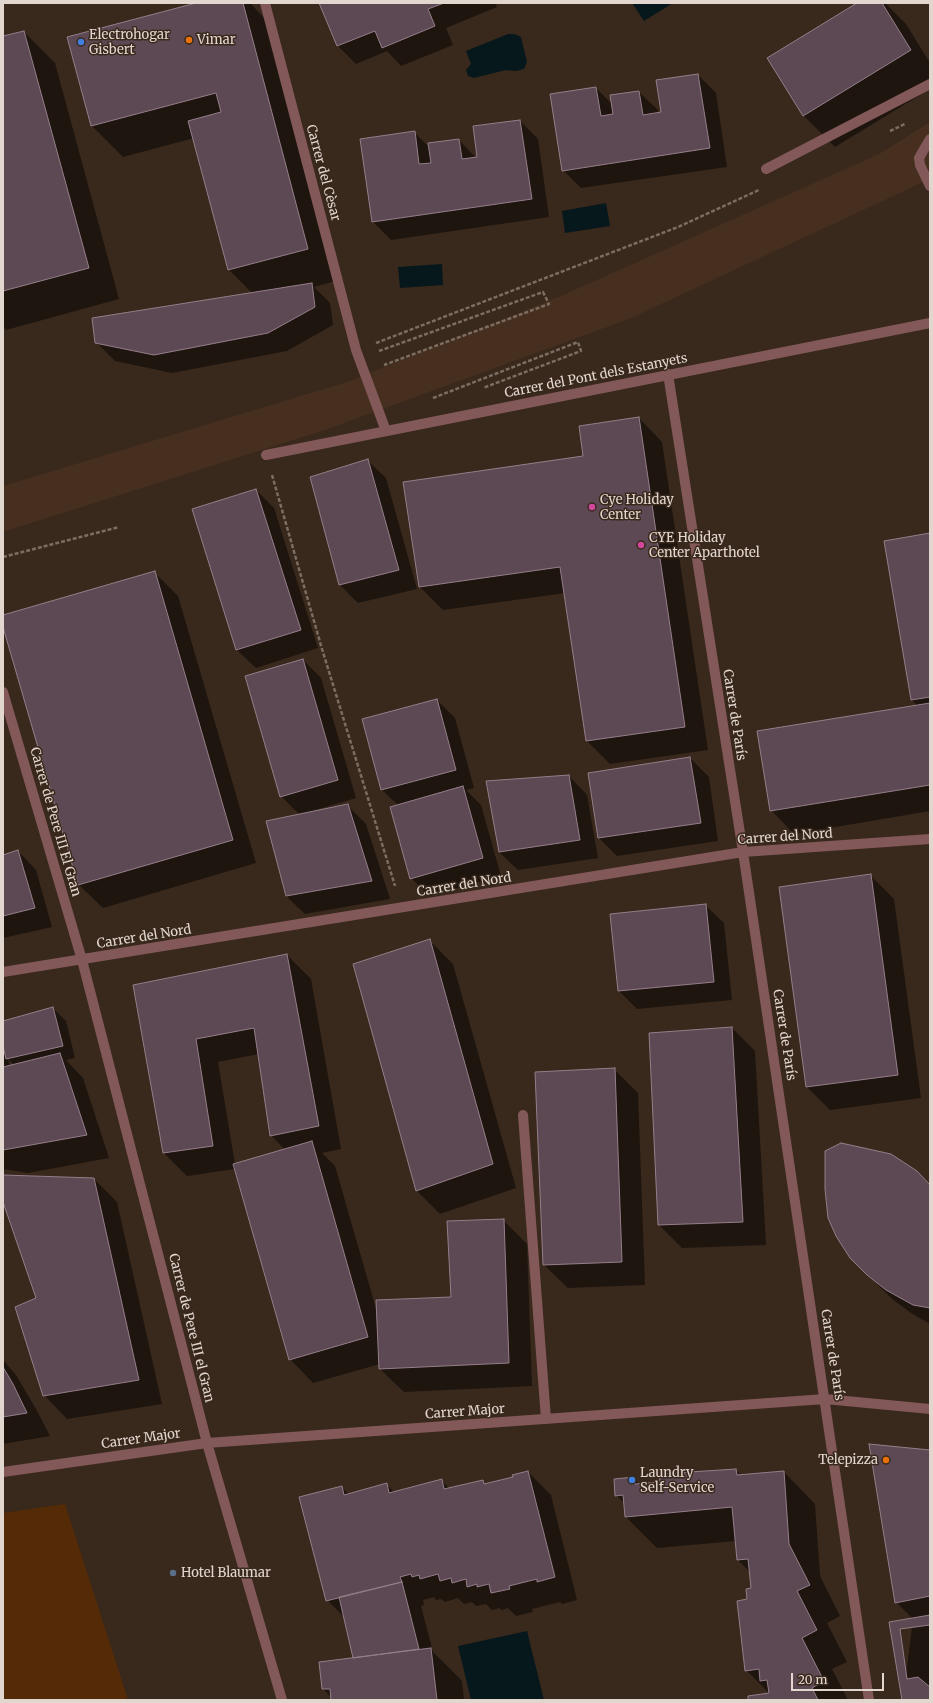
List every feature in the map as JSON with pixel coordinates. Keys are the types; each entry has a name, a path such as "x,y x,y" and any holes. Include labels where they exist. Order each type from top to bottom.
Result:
{"street":[{"name":"Carrer del Cèsar","path":"265,3 356,350 386,431"},
{"path":"766,170 930,84"},
{"path":"930,139 919,158 920,165 930,186"},
{"name":"Carrer del Pont dels Estanyets","path":"266,455 930,323"},
{"name":"Carrer de París","path":"668,374 743,852 869,1700"},
{"name":"Carrer de Pere III El Gran","path":"3,692 82,960"},
{"name":"Carrer del Nord","path":"3,972 743,852 930,839"},
{"name":"Carrer de Pere III el Gran","path":"82,960 207,1443 282,1700"},
{"path":"523,1115 546,1419"},
{"name":"Carrer Major","path":"3,1472 207,1443 825,1399 930,1409"}],"path":[{"path":"884,134 911,120"},
{"path":"356,350 678,227 763,188"},
{"path":"356,350 372,354 543,292 549,304 379,367"},
{"path":"426,401 578,342 581,351 480,390"},
{"path":"266,455 322,649 402,908"},
{"path":"3,557 119,527"}],"shaded area":[{"path":"632,3 673,3 644,21"},
{"path":"508,34 515,34 521,37 527,62 524,69 516,71 506,70 474,78 468,76 466,70 471,64 466,51"},
{"path":"930,122 930,179 629,319 325,430 3,532 3,486 347,382 563,295 879,154"},
{"path":"606,203 610,226 565,233 562,211"},
{"path":"442,264 443,285 400,288 398,267"},
{"path":"65,1504 128,1700 3,1700 3,1513"},
{"path":"527,1631 544,1700 471,1700 458,1646"}],"building":[{"path":"196,3 243,3 308,249 228,270 188,121 221,112 216,93 91,126 67,37"},
{"path":"319,3 444,3 428,9 435,26 382,48 375,31 337,46"},
{"path":"857,3 882,3 911,50 803,116 767,58"},
{"path":"24,31 89,268 3,291 3,36"},
{"path":"698,74 710,148 562,171 550,94 596,87 601,116 613,114 610,95 639,91 643,115 661,112 656,80"},
{"path":"520,120 532,199 372,222 360,139 415,131 419,164 431,163 428,143 459,139 462,159 477,157 473,126"},
{"path":"312,283 315,307 268,333 154,355 95,343 92,318"},
{"path":"639,417 685,727 586,741 560,567 419,587 403,482 583,456 579,426"},
{"path":"368,459 399,570 339,585 310,477"},
{"path":"256,489 301,630 236,650 192,509"},
{"path":"930,533 930,697 911,700 884,541"},
{"path":"155,571 233,840 78,885 3,627 3,615"},
{"path":"303,659 338,780 280,797 245,676"},
{"path":"437,699 456,770 381,790 362,719"},
{"path":"930,703 930,785 770,811 757,731"},
{"path":"690,757 701,823 598,838 588,773"},
{"path":"569,775 580,840 499,852 486,781"},
{"path":"463,786 483,858 410,879 390,807"},
{"path":"348,804 372,881 286,896 266,821"},
{"path":"18,850 35,908 3,916 3,855"},
{"path":"871,874 898,1075 806,1087 779,887"},
{"path":"706,904 714,982 618,991 610,914"},
{"path":"430,939 493,1164 416,1191 353,964"},
{"path":"287,954 319,1126 270,1136 254,1028 196,1039 213,1146 163,1153 133,985"},
{"path":"53,1007 63,1046 6,1059 3,1046 3,1021"},
{"path":"732,1027 743,1222 658,1225 649,1033"},
{"path":"60,1053 87,1135 3,1150 3,1067"},
{"path":"615,1068 622,1262 543,1265 535,1072"},
{"path":"312,1141 368,1337 289,1360 233,1164"},
{"path":"841,1143 891,1154 917,1171 930,1185 930,1308 913,1305 886,1290 867,1275 850,1258 836,1236 828,1218 825,1189 825,1151"},
{"path":"3,1175 94,1178 139,1380 43,1396 15,1307 36,1298 3,1202"},
{"path":"504,1219 509,1363 379,1369 376,1300 451,1297 447,1221"},
{"path":"3,1367 13,1384 27,1413 3,1417"},
{"path":"869,1444 930,1450 930,1596 895,1603"},
{"path":"736,1469 737,1475 784,1471 789,1544 810,1585 797,1591 817,1630 802,1638 824,1681 812,1688 818,1700 748,1700 748,1696 769,1693 767,1680 760,1681 759,1669 745,1671 737,1601 747,1599 746,1589 751,1588 748,1559 737,1560 732,1507 625,1517 623,1495 615,1496 614,1479 634,1477 635,1484 660,1482 659,1474"},
{"path":"528,1471 555,1577 537,1582 537,1579 509,1586 510,1589 491,1593 489,1584 477,1587 477,1584 467,1587 466,1579 452,1583 451,1578 440,1581 438,1574 420,1579 419,1575 412,1577 411,1574 400,1577 402,1582 326,1601 299,1497 342,1486 344,1495 387,1483 389,1493 442,1479 444,1489 483,1480 484,1484 513,1477 512,1475"},
{"path":"402,1582 419,1649 353,1658 339,1597"},
{"path":"930,1615 930,1700 902,1700 889,1622"},
{"path":"930,1625 930,1687 918,1677 907,1679 900,1629"},
{"path":"431,1648 437,1700 331,1700 330,1689 322,1689 319,1662"}],"place":[{"name":"Vimar","path":"189,40"},
{"name":"Electrohogar Gisbert","path":"81,42"},
{"name":"Cye Holiday Center","path":"592,507"},
{"name":"CYE Holiday Center Aparthotel","path":"641,545"},
{"name":"Telepizza","path":"886,1460"},
{"name":"Laundry Self-Service","path":"632,1480"},
{"name":"Hotel Blaumar","path":"173,1573"}]}
